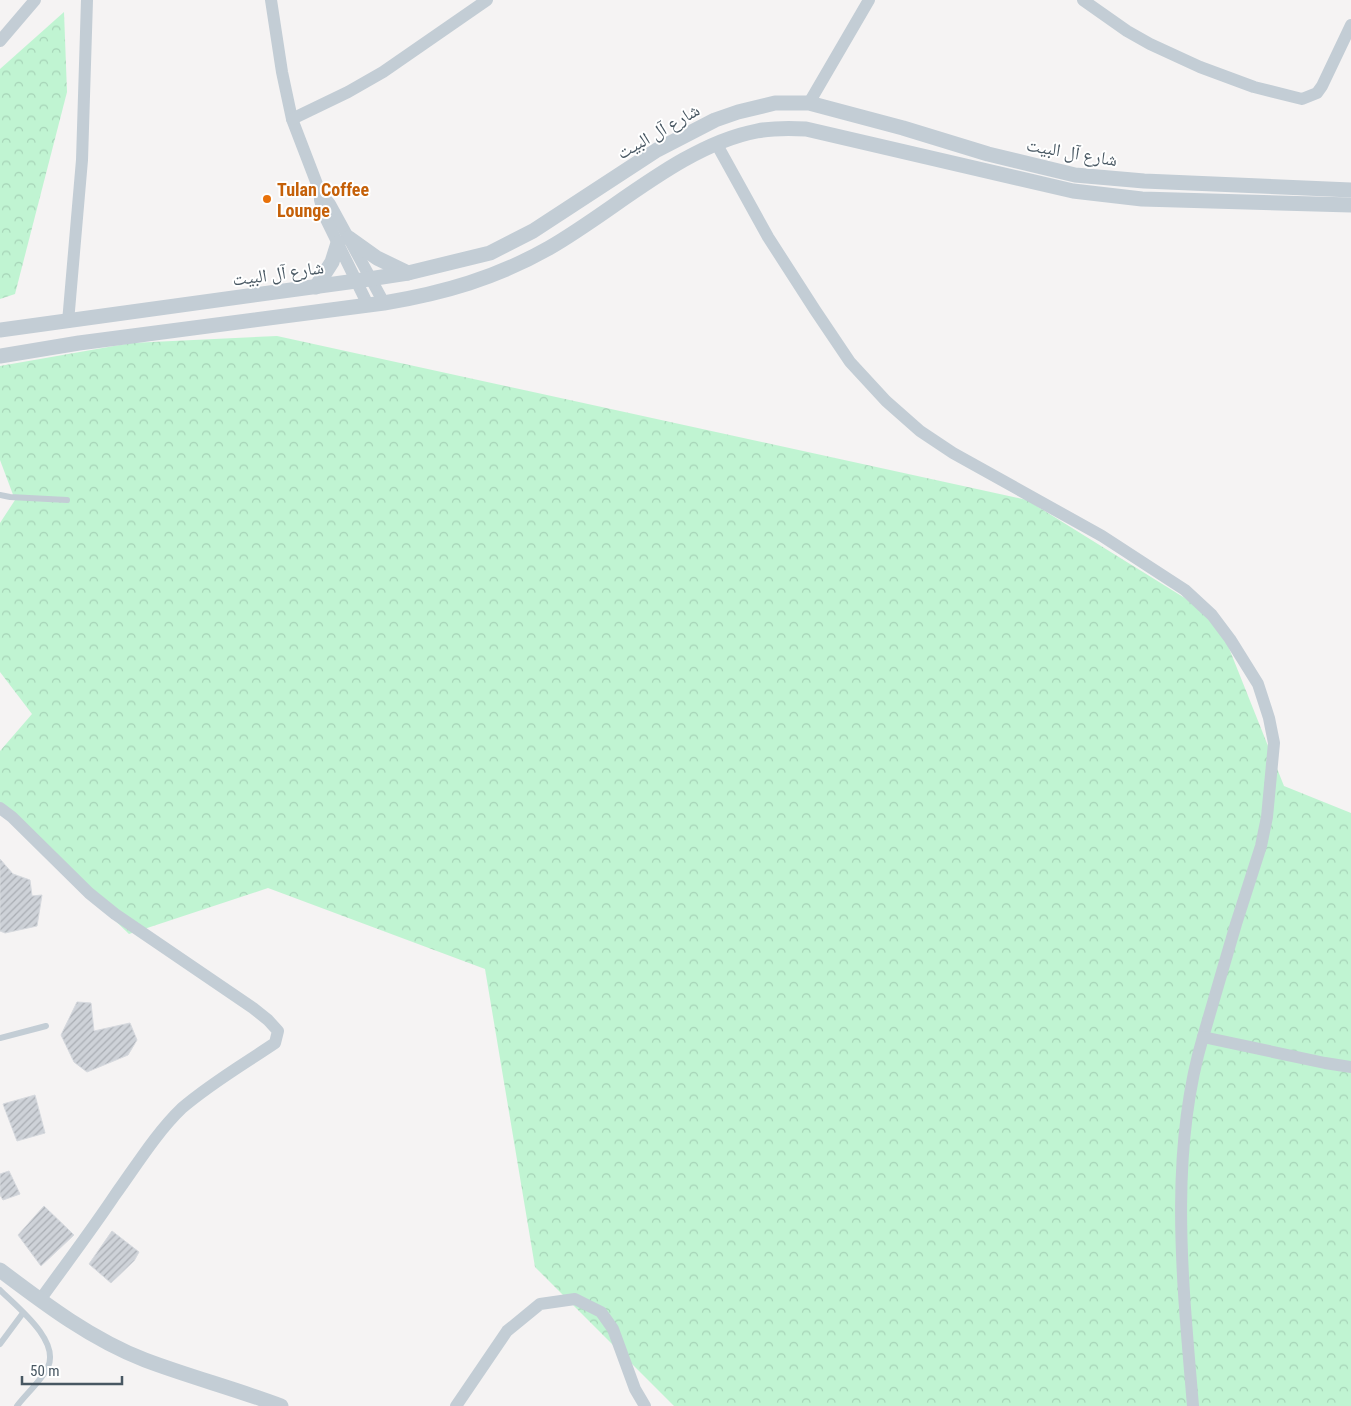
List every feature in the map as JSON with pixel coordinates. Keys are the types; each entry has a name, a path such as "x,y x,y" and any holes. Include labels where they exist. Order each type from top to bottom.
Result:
{"street":[{"path":"0,41 35,0"},
{"path":"68,322 82,160 87,0"},
{"path":"271,0 282,72 292,119 320,192 321,207 372,279 384,303"},
{"path":"292,119 348,92 383,72 487,0"},
{"path":"809,103 869,0"},
{"path":"1082,0 1150,44 1245,83 1302,99 1317,94 1351,24"},
{"name":"شارع آل البيت","path":"0,330 356,282 408,273 481,256 508,245 533,231 657,150 715,120 775,103 809,103 903,128 988,154 1075,175 1144,181 1351,190"},
{"name":"شارع آل البيت","path":"0,356 79,343 384,303 424,296 463,286 498,274 519,264 581,229 668,168 716,143 756,131 774,128 806,128 1073,191 1142,199 1351,205"},
{"path":"716,143 768,237 814,310 850,362 886,401 920,431 953,453 1102,536 1185,590 1212,615 1230,639 1258,684 1269,718 1274,743 1267,817 1262,846 1236,924 1197,1058 1184,1136 1181,1224 1193,1406"},
{"path":"343,240 408,273"},
{"path":"343,240 356,282 368,305"},
{"path":"316,287 343,240"},
{"path":"0,808 12,817 89,893 115,914 253,1008 278,1031 275,1043 216,1081 182,1108 170,1121 141,1158 40,1300"},
{"path":"1203,1037 1351,1067"},
{"path":"0,1270 40,1300 91,1334 144,1359 281,1406"},
{"path":"456,1406 507,1331 540,1304 575,1299 601,1312 613,1329 635,1388 645,1406"}],"lane":[{"path":"0,494 10,497 67,500"},
{"path":"0,1038 46,1026"},
{"path":"0,1290 45,1337 50,1348 51,1358 48,1368 17,1406"},
{"path":"0,1344 23,1313"}],"green space":[{"path":"64,12 67,92 15,294 0,299 0,69"},
{"path":"277,336 1027,500 1217,618 1284,786 1351,813 1351,1406 674,1406 535,1267 485,969 268,888 129,934 0,810 0,751 32,714 0,672 0,523 15,500 0,460 0,366 131,343"}],"building":[{"path":"0,859 13,874 30,880 32,896 42,895 37,926 5,933 0,931"},
{"path":"77,1002 91,1003 94,1031 130,1023 137,1040 128,1055 87,1072 74,1062 61,1035"},
{"path":"35,1095 45,1133 17,1141 3,1104"},
{"path":"9,1171 20,1194 3,1200 0,1195 0,1174"},
{"path":"44,1206 74,1235 41,1266 18,1235"},
{"path":"112,1231 139,1252 134,1261 111,1283 89,1264"}],"place":[{"name":"Tulan Coffee Lounge","path":"267,199"}]}
